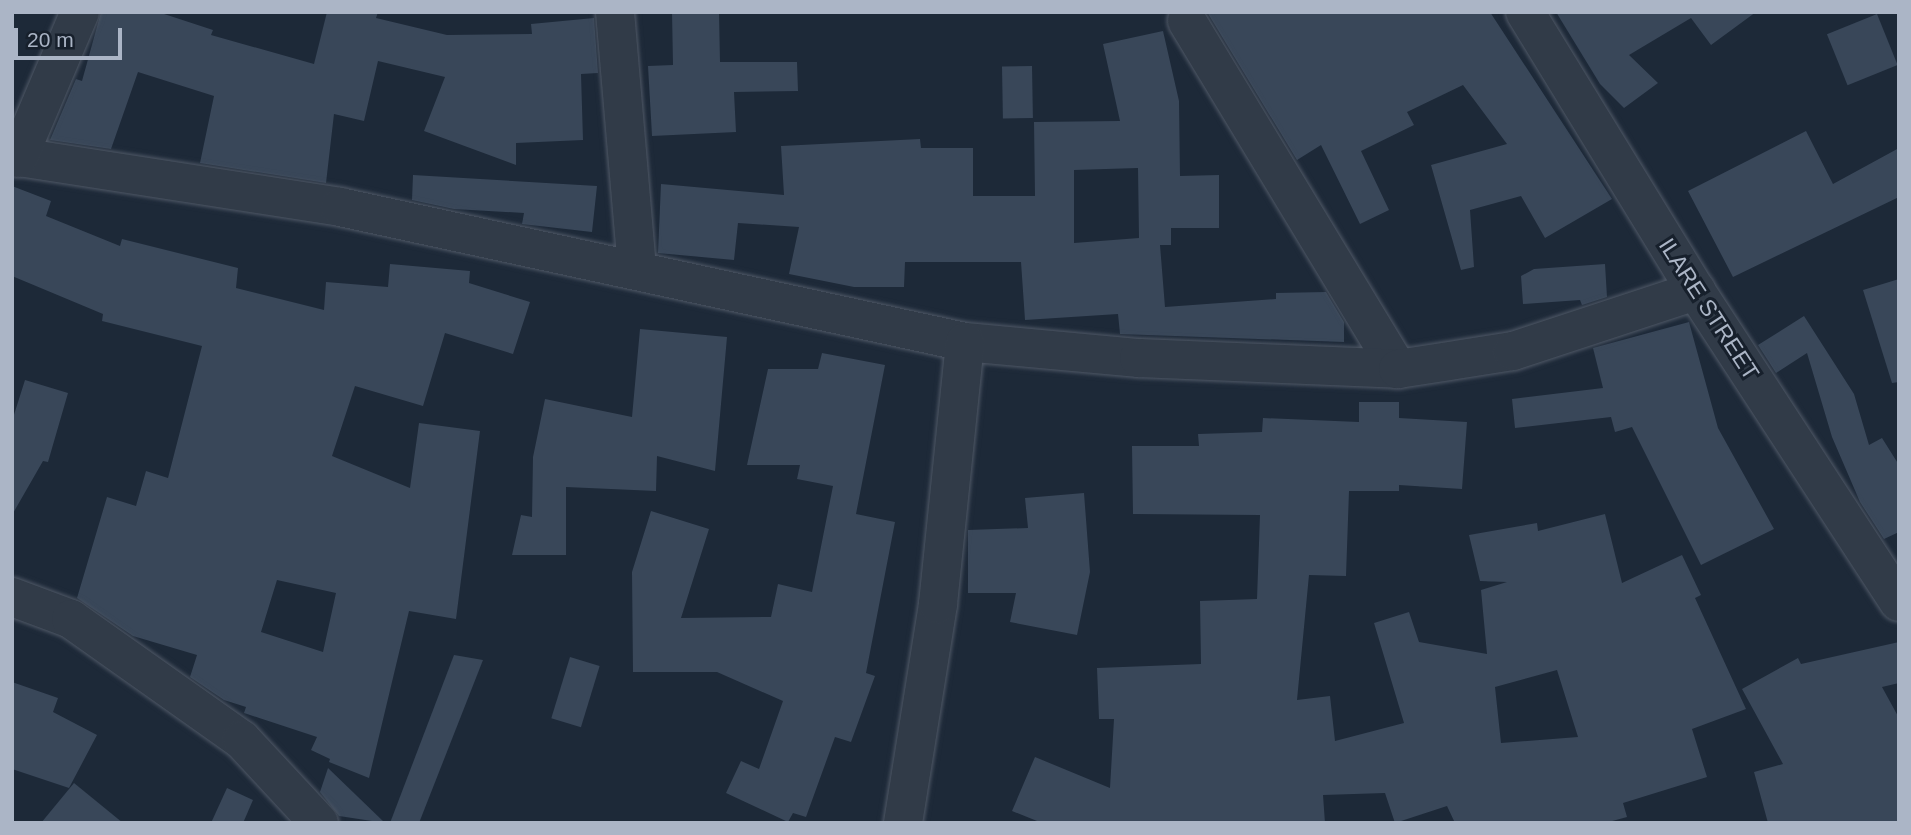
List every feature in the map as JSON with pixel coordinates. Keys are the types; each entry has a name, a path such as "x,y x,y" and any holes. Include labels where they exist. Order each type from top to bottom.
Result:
{"street":[{"path":"80,12 15,157 340,207 637,268 965,342 1139,358 1398,369 1513,352 1696,291"},
{"path":"615,12 637,268"},
{"name":"ILARE STREET","path":"1525,12 1696,291 1899,602"},
{"path":"1187,21 1398,369"},
{"path":"902,823 938,604 965,342"},
{"path":"12,597 71,619 242,740 319,823"}],"building":[{"path":"101,12 158,12 213,30 211,35 314,64 327,12 378,12 376,18 447,35 532,34 531,24 594,18 598,73 581,74 583,140 516,143 516,165 424,131 445,77 378,61 364,121 334,114 326,183 200,163 214,96 138,72 111,149 50,140 76,79 82,81"},
{"path":"672,12 719,12 720,62 797,62 798,91 734,92 736,132 652,136 648,66 673,65"},
{"path":"1207,12 1490,12 1612,199 1545,238 1521,196 1470,210 1474,267 1461,270 1431,165 1507,144 1463,85 1407,112 1414,125 1361,151 1389,210 1360,224 1321,145 1297,160"},
{"path":"1556,12 1756,12 1711,45 1691,18 1629,55 1658,83 1624,108 1600,84"},
{"path":"1877,14 1898,65 1848,85 1827,34"},
{"path":"1163,31 1179,101 1180,176 1219,175 1219,228 1171,228 1171,245 1160,245 1165,307 1276,299 1276,293 1326,292 1344,322 1344,342 1120,334 1118,314 1025,320 1021,262 905,262 904,287 854,287 789,274 799,227 738,223 734,260 658,253 661,184 784,195 781,146 920,139 921,148 973,148 973,196 1035,196 1034,122 1120,121 1103,44","holes":["1138,168 1139,238 1074,243 1074,170"]},
{"path":"1032,66 1033,118 1003,119 1002,67"},
{"path":"1806,131 1833,184 1899,148 1899,197 1733,277 1688,191"},
{"path":"413,175 597,186 592,232 522,224 524,213 454,209 412,200"},
{"path":"12,186 51,201 46,216 120,246 122,239 238,268 236,288 324,310 326,282 388,287 390,264 470,271 469,283 530,302 513,354 445,333 423,406 355,386 332,456 410,488 419,423 480,431 456,619 409,611 369,778 329,762 330,759 311,750 317,737 244,713 246,707 224,700 190,677 197,655 133,636 77,598 107,497 136,506 146,471 168,478 202,346 102,321 103,314 12,276","holes":["277,580 336,593 323,652 261,632"]},
{"path":"1605,264 1607,297 1582,305 1580,300 1523,304 1521,276 1534,269"},
{"path":"1899,279 1899,382 1892,383 1863,290"},
{"path":"1804,316 1854,394 1869,445 1882,438 1899,465 1899,532 1884,539 1860,502 1832,437 1807,353 1776,373 1758,345"},
{"path":"1689,322 1718,428 1774,529 1701,565 1632,427 1615,432 1611,417 1515,428 1512,399 1603,388 1593,348"},
{"path":"640,329 727,337 715,471 657,456 656,491 566,487 566,555 512,555 521,515 532,517 533,457 545,399 632,417"},
{"path":"822,353 885,365 856,514 895,522 866,673 875,676 851,742 835,737 806,817 793,813 788,822 726,793 741,761 759,769 783,701 717,672 633,672 632,572 651,511 709,529 681,618 771,617 778,584 812,592 833,486 797,479 800,465 747,465 768,369 818,369"},
{"path":"25,380 68,393 48,462 43,461 12,515 12,421"},
{"path":"1359,402 1399,402 1399,418 1467,422 1462,489 1399,485 1399,491 1349,491 1346,576 1309,575 1297,700 1330,696 1335,741 1404,723 1374,623 1409,612 1419,642 1487,654 1481,590 1507,582 1480,581 1469,535 1537,523 1538,531 1605,514 1622,583 1682,555 1701,595 1695,598 1746,709 1692,729 1707,777 1623,803 1627,817 1605,823 1455,823 1447,806 1395,823 1385,793 1323,795 1325,823 1042,823 1012,811 1035,757 1110,788 1114,719 1099,719 1097,668 1201,664 1200,601 1257,599 1260,515 1133,514 1132,446 1199,446 1198,434 1262,432 1263,418 1359,422","holes":["1557,670 1578,737 1501,743 1495,687"]},
{"path":"1084,493 1090,572 1077,635 1010,622 1016,593 968,593 968,530 1028,528 1025,498"},
{"path":"1899,642 1899,683 1882,687 1899,718 1899,823 1768,823 1754,772 1783,764 1742,689 1798,658 1801,664"},
{"path":"454,655 483,660 419,823 390,823"},
{"path":"570,657 600,666 581,727 551,718"},
{"path":"12,682 58,698 53,712 97,735 69,788 12,769"},
{"path":"328,768 385,823 339,816 320,792"},
{"path":"74,783 123,823 41,823"},
{"path":"227,788 253,800 243,823 211,823"}]}
